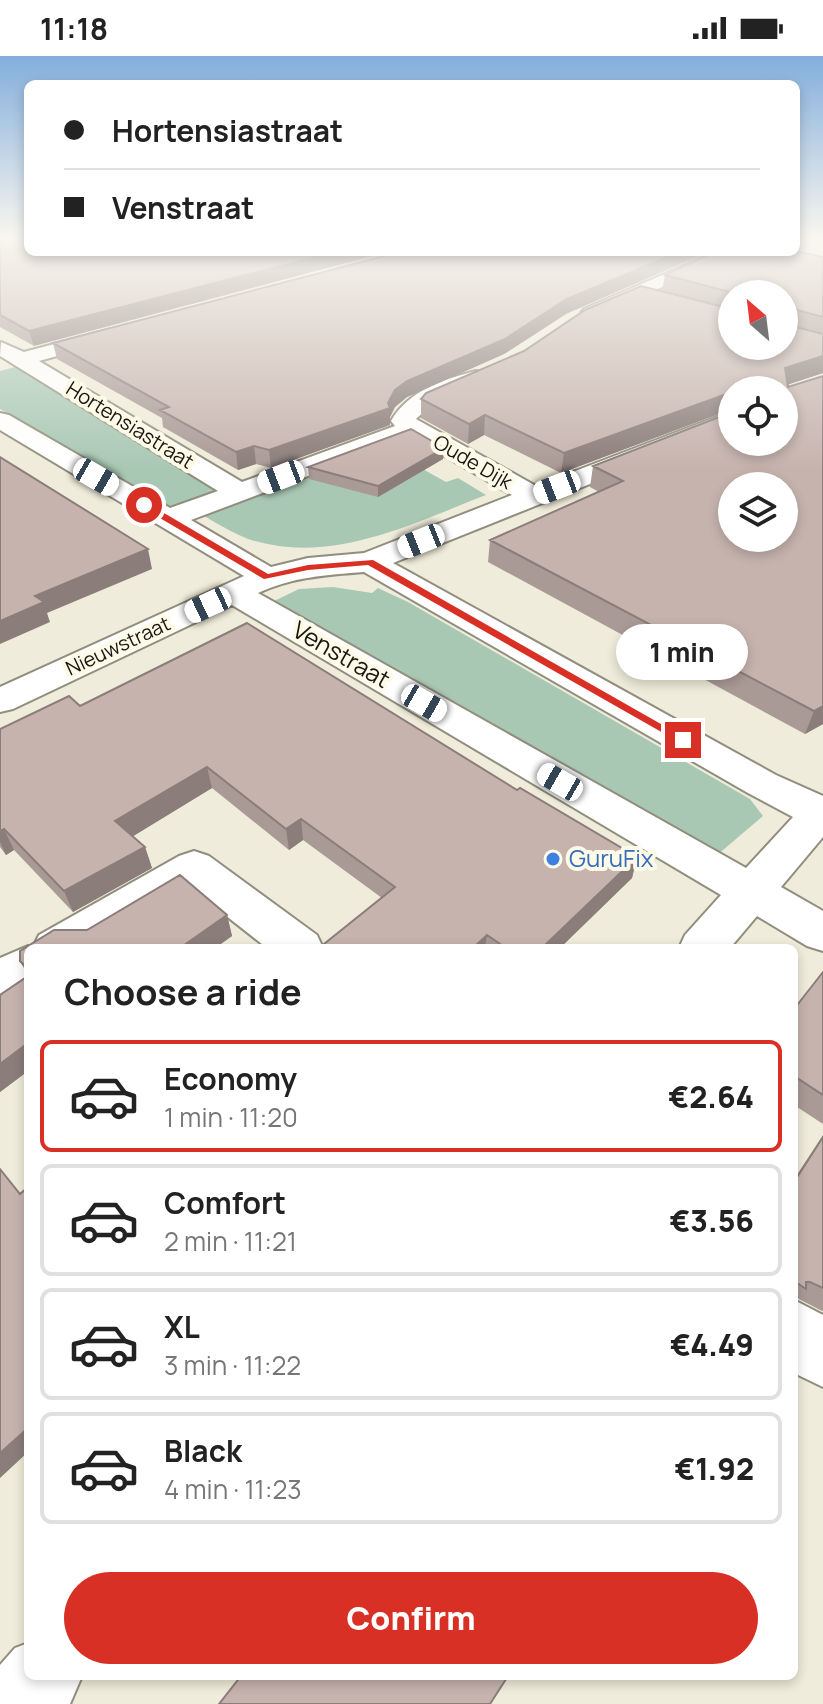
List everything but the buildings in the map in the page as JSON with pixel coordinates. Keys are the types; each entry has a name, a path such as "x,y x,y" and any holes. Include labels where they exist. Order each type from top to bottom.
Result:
{"street":[{"path":"574,321 589,314"},
{"path":"8,352 120,325"},
{"name":"Hortensiastraat","path":"8,352 239,492"},
{"name":"Oude Dijk","path":"499,368 416,405 406,413 403,421 533,496"},
{"path":"0,420 168,519 250,585"},
{"name":"Nieuwstraat","path":"0,701 250,585 308,567 369,562 718,423"},
{"name":"Oude Dijk","path":"168,519 413,428"},
{"path":"369,562 762,784 822,813 706,944"},
{"name":"Venstraat","path":"250,585 823,933"},
{"path":"63,944 194,867 295,944"},
{"path":"0,981 24,967"},
{"path":"798,1335 823,1355"},
{"path":"18,1704 39,1680"}],"green space":[{"path":"15,367 216,491 170,506 0,409 0,371"},
{"path":"385,448 446,482 458,478 486,495 370,538 309,548 279,546 248,539 204,516"},
{"path":"333,587 372,593 378,588 408,602 750,799 763,816 716,856 272,602 299,589"}],"place":[{"name":"GuruFix","path":"553,859"}],"route":[{"path":"144,505 267,577 308,567 369,562 683,740"}]}
